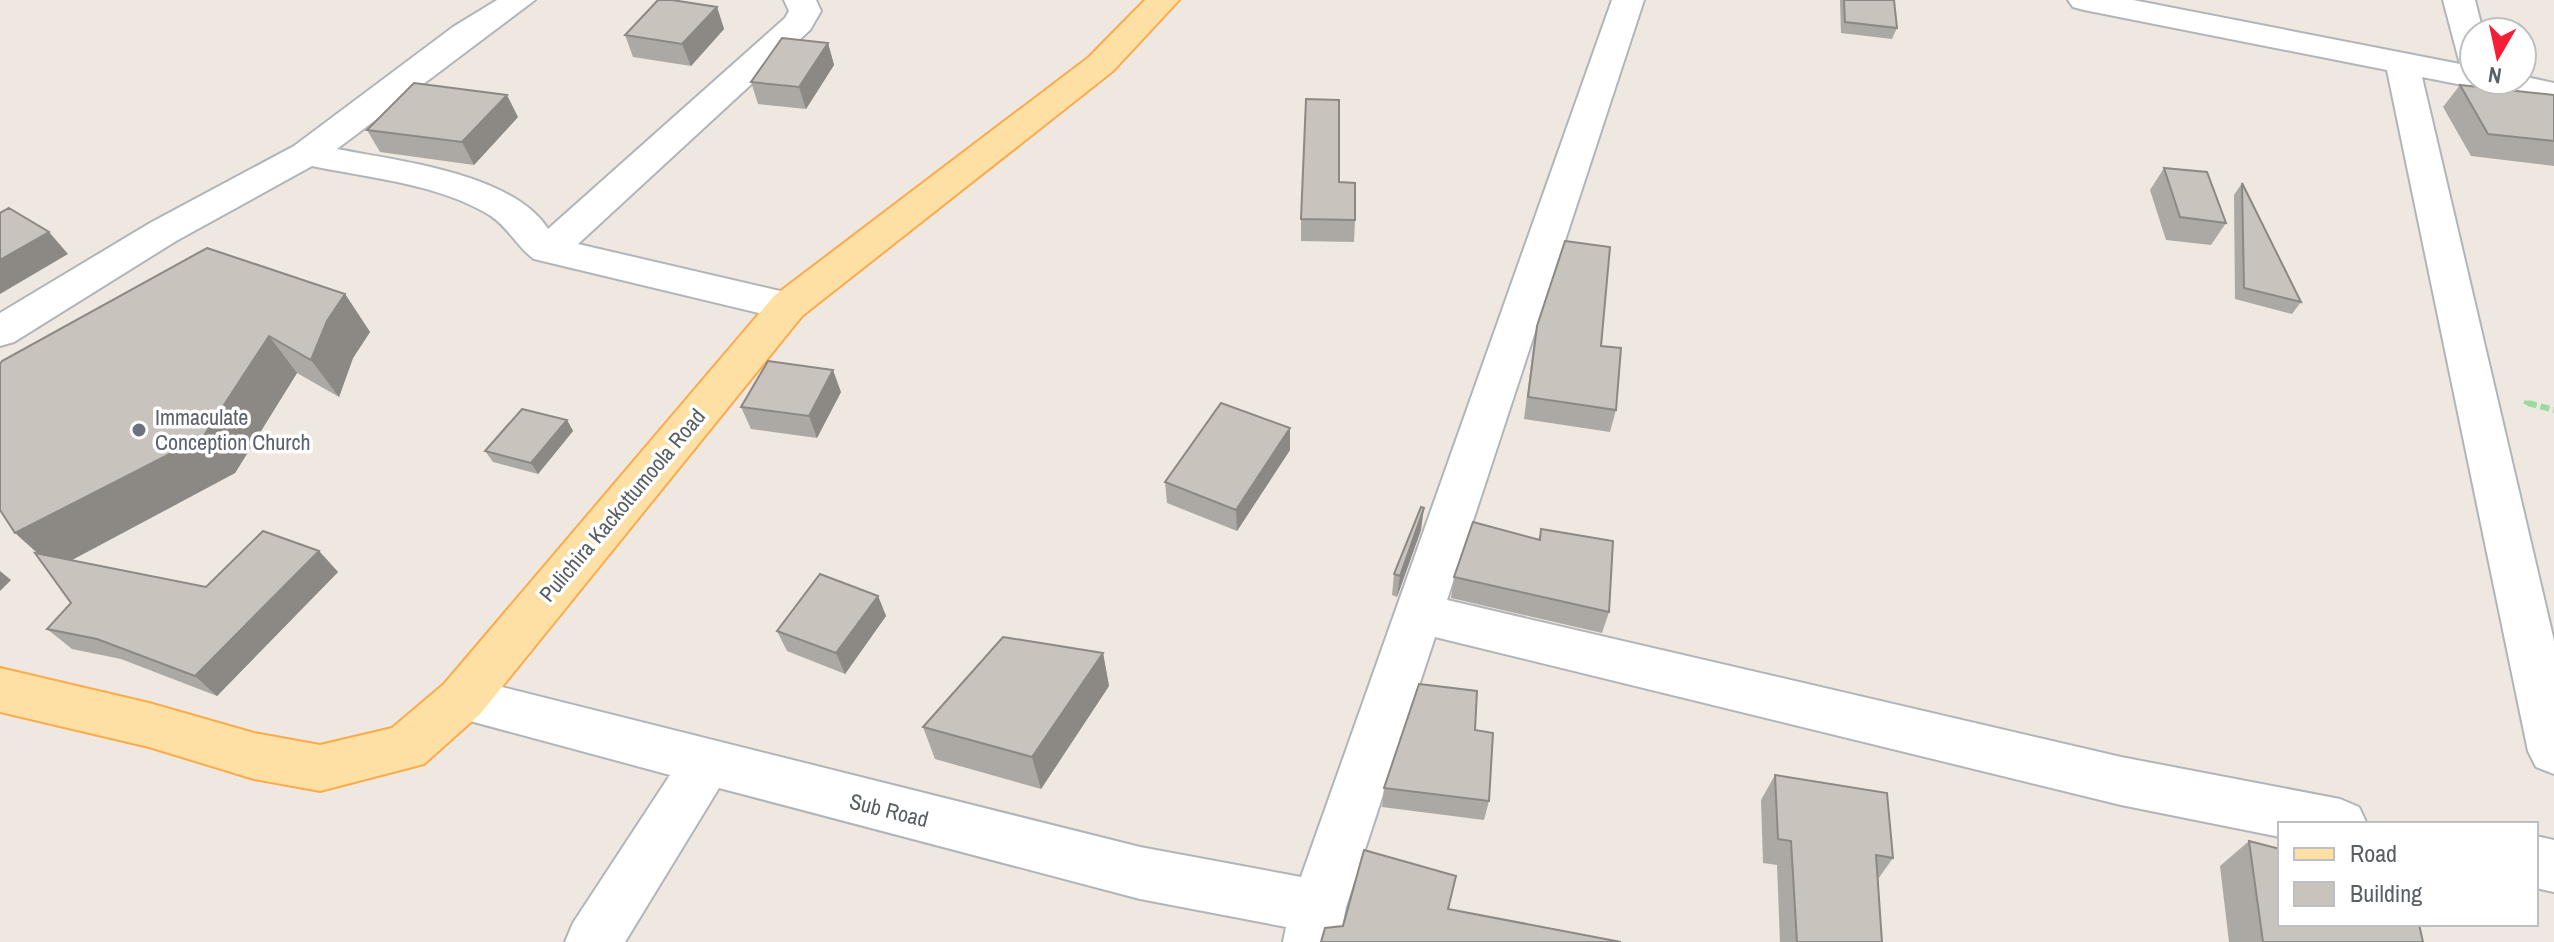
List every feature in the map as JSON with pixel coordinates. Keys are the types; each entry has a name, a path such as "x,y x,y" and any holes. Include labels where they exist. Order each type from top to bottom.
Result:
{"main road":[{"name":"Pulichira Kackottumoola Road","path":"0,690 149,725 254,756 320,768 406,748 462,699 788,306 1101,64 1163,0"}],"street":[{"path":"0,332 163,232 307,154 465,34 519,0"},
{"path":"548,250 799,23 805,11 800,0"},
{"path":"1315,924 1628,0"},
{"path":"2084,0 2458,73"},
{"path":"2402,61 2554,751"},
{"path":"307,154 465,189 522,220 531,239 548,250 788,306"},
{"path":"1419,613 2121,781 2330,822"},
{"name":"Sub Road","path":"462,699 1140,873 1315,924"},
{"path":"593,942 706,764"}],"building":[{"path":"658,0 717,7 682,44 625,35"},
{"path":"1844,0 1894,0 1897,28 1845,22"},
{"path":"782,38 828,43 799,87 751,82"},
{"path":"414,83 507,95 462,142 367,130"},
{"path":"2554,95 2554,141 2488,134 2466,96"},
{"path":"1306,99 1339,100 1339,182 1355,183 1355,220 1301,219"},
{"path":"2164,168 2207,172 2226,223 2180,217"},
{"path":"2242,183 2301,302 2244,288"},
{"path":"9,208 49,232 0,260 0,213"},
{"path":"1565,241 1610,247 1601,346 1621,348 1616,410 1528,397 1537,326"},
{"path":"207,248 345,294 327,321 311,360 269,336 203,437 15,533 0,510 2,361"},
{"path":"768,361 833,370 809,416 741,407"},
{"path":"1221,403 1290,428 1236,510 1165,482"},
{"path":"522,409 567,420 531,463 485,451"},
{"path":"1421,507 1424,508 1400,576 1394,574"},
{"path":"1473,522 1540,540 1541,529 1613,541 1609,612 1454,577"},
{"path":"263,531 319,551 195,676 97,639 47,629 71,603 35,553 206,587"},
{"path":"820,574 878,596 836,653 777,631"},
{"path":"1003,637 1103,653 1032,757 923,727"},
{"path":"1419,684 1477,691 1475,730 1493,733 1489,801 1384,788"},
{"path":"1775,775 1887,793 1893,858 1876,855 1882,942 1797,942 1791,841 1778,839"},
{"path":"2249,841 2278,848 2278,926 2419,926 2423,942 2263,942"},
{"path":"1364,850 1456,876 1448,909 1621,942 1321,942 1325,928 1343,926"}],"place":[{"name":"Immaculate Conception Church","path":"139,430"}]}
